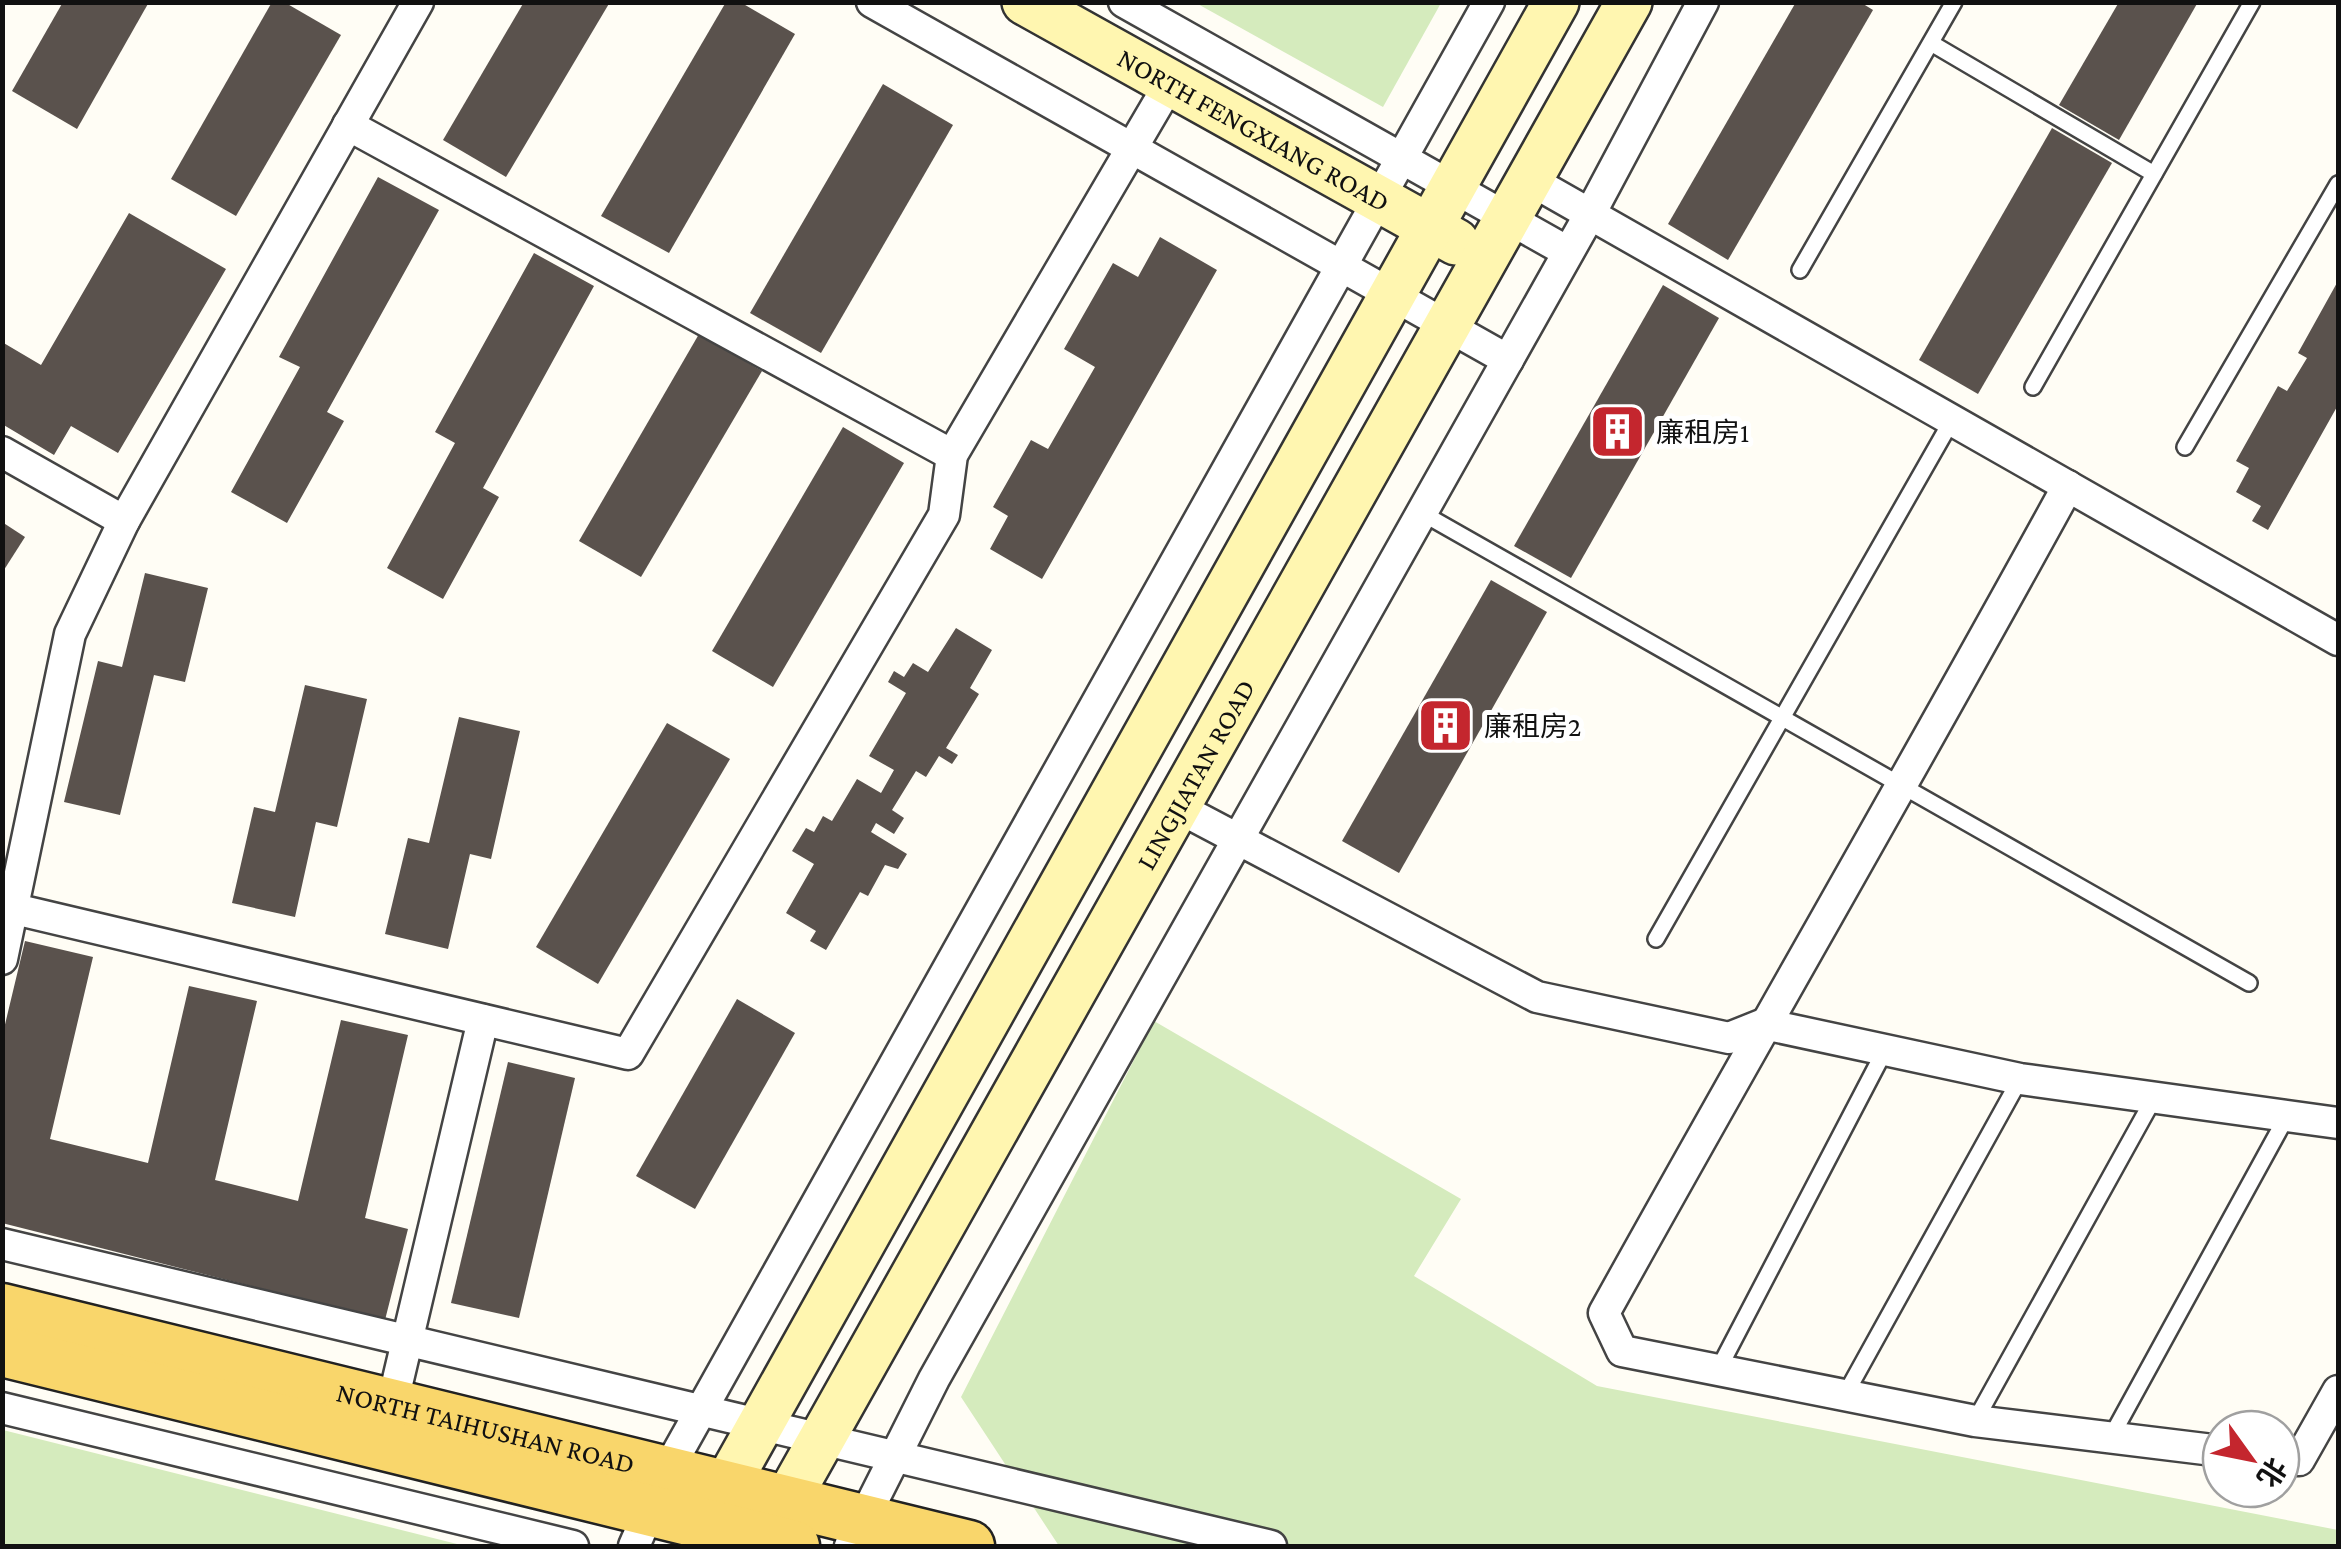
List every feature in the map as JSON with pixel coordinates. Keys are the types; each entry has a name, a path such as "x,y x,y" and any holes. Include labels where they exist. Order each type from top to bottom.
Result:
{"main road":[{"name":"NORTH FENGXIANG ROAD","path":"1025,2 1486,258"},
{"path":"709,1520 1556,2"},
{"name":"LINGJIATAN ROAD","path":"777,1534 823,1438 1629,2"},
{"name":"NORTH TAIHUSHAN ROAD","path":"2,1309 392,1405 650,1510"},
{"name":"NORTH TAIHUSHAN ROAD","path":"2,1351 650,1510 777,1534 857,1534 969,1546"}],"street":[{"path":"2,959 8,908 70,634 124,521 418,2"},
{"path":"872,2 1508,360"},
{"path":"1124,2 1453,187 1590,214 2338,640"},
{"path":"650,1510 702,1410 1489,2"},
{"path":"857,1534 934,1379 1590,214 1704,2"},
{"path":"8,908 628,1054 944,515 952,455 1170,82"},
{"path":"348,126 952,455"},
{"path":"1519,199 1568,252"},
{"path":"2,452 124,521"},
{"path":"2068,486 1904,787 1764,1024 1604,1313 1622,1351 1976,1421 2201,1448"},
{"path":"1177,808 1537,996 1730,1038 1764,1024 2020,1079 2338,1123"},
{"path":"392,1405 483,1020"},
{"path":"2,1244 1271,1546"},
{"path":"2301,1458 2338,1391"},
{"path":"2,1408 573,1546"}],"lane":[{"path":"1800,270 1954,2"},
{"path":"2033,387 2252,2"},
{"path":"1931,43 2154,174"},
{"path":"2185,448 2338,184"},
{"path":"1656,939 1952,420"},
{"path":"1422,513 2249,982"},
{"path":"1718,1370 1884,1050"},
{"path":"1845,1396 2020,1079"},
{"path":"1976,1421 2154,1098"},
{"path":"2111,1437 2287,1116"}],"green space":[{"path":"1196,3 1441,3 1383,107"},
{"path":"1154,1021 1461,1199 1414,1276 1597,1386 2201,1503 2201,1509 2230,1509 2338,1530 2338,1546 1059,1546 961,1397"},
{"path":"3,1430 465,1546 3,1546"}],"building":[{"path":"63,2 149,2 77,129 12,91"},
{"path":"272,2 284,2 341,35 236,216 171,179"},
{"path":"524,2 610,2 506,177 443,140"},
{"path":"726,2 740,2 795,34 669,253 601,216"},
{"path":"1796,2 1860,2 1873,10 1728,260 1668,224"},
{"path":"2119,2 2198,2 2119,140 2059,105"},
{"path":"883,84 953,125 821,353 750,313"},
{"path":"2052,128 2112,163 1978,394 1919,360"},
{"path":"378,177 439,210 327,412 344,421 287,523 231,492 300,367 279,357"},
{"path":"129,213 226,269 118,453 71,426 54,455 2,424 2,342 41,365"},
{"path":"1160,237 1217,270 1042,579 990,549 1008,516 993,507 1031,440 1048,449 1095,367 1064,349 1113,263 1138,277"},
{"path":"534,253 594,286 483,488 499,497 443,599 387,568 455,443 435,432"},
{"path":"2338,281 2338,405 2268,530 2252,521 2261,506 2236,492 2249,468 2236,461 2278,386 2287,391 2307,358 2298,353"},
{"name":"廉租房1","path":"1663,285 1719,318 1571,578 1514,546"},
{"path":"699,334 762,371 641,577 579,541"},
{"path":"843,427 904,463 773,687 712,651"},
{"path":"2,522 25,537 2,573"},
{"path":"145,573 208,588 185,682 154,675 120,815 64,802 98,661 122,667"},
{"name":"廉租房2","path":"1491,580 1547,612 1399,873 1342,841"},
{"path":"956,628 992,650 970,688 979,694 946,748 958,755 952,764 939,756 926,777 916,771 892,810 904,818 894,834 876,823 871,832 907,854 898,869 885,865 868,896 860,892 826,950 810,941 816,931 786,913 814,864 792,851 806,828 814,832 823,816 832,821 857,779 881,793 894,770 869,756 906,693 888,682 894,671 904,677 913,663 928,672"},
{"path":"305,685 367,699 337,827 316,822 295,917 232,903 254,807 275,812"},
{"path":"459,717 520,731 491,859 470,854 448,949 385,934 408,838 429,843"},
{"path":"667,723 730,759 598,984 536,947"},
{"path":"25,941 93,957 50,1139 148,1163 189,986 257,1001 215,1180 298,1201 341,1020 408,1035 365,1218 408,1229 385,1320 2,1223 2,1037"},
{"path":"737,999 795,1033 695,1209 636,1176"},
{"path":"508,1062 575,1078 519,1318 451,1303"}],"place":[{"name":"廉租房1","path":"1617,432"},
{"name":"廉租房2","path":"1445,726"}]}
